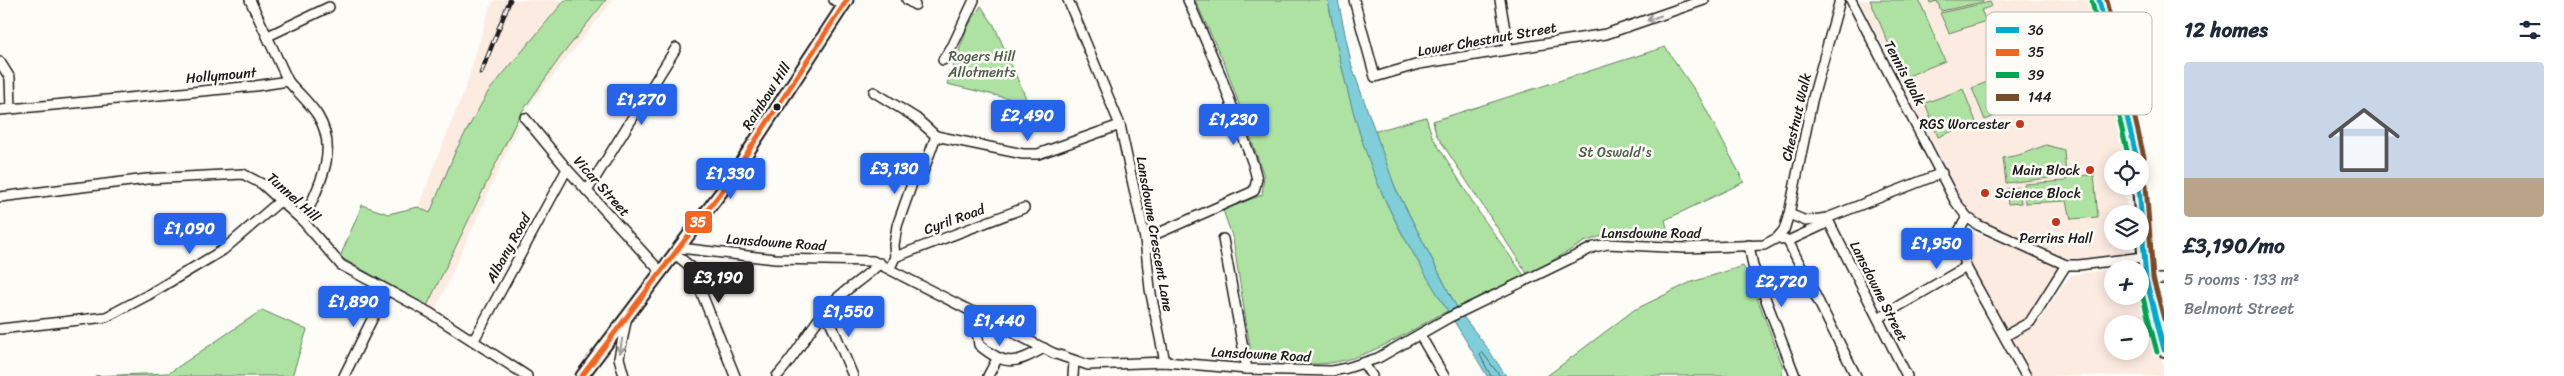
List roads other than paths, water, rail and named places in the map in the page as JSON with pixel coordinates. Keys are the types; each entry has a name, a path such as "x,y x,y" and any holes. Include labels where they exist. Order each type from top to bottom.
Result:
{"main road":[{"name":"Rainbow Hill","path":"582,376 725,187 842,2"},
{"path":"2127,115 2135,150"},
{"path":"2140,195 2143,260"},
{"path":"2149,291 2164,350"}],"street":[{"path":"250,0 288,81 318,116 326,138 328,153 326,169 303,221"},
{"path":"943,60 953,45 974,0"},
{"name":"Lansdowne Crescent Lane","path":"1068,0 1120,126 1144,239 1150,289 1165,362"},
{"path":"1144,239 1254,191 1258,179 1221,76 1188,0"},
{"name":"Lower Chestnut Street","path":"1354,0 1375,77 1419,64 1508,48 1606,34 1704,0"},
{"path":"1500,0 1508,48"},
{"name":"Tennis Walk","path":"1851,0 1955,201 1967,217"},
{"path":"1838,4 1857,12"},
{"name":"Chestnut Walk","path":"1777,238 1784,230 1789,214 1812,102 1838,4"},
{"path":"268,36 329,7"},
{"path":"587,191 676,48"},
{"path":"0,62 10,78 11,109"},
{"name":"Hollymount","path":"0,110 255,86 288,81"},
{"path":"874,92 916,118 936,136 1023,154 1038,154 1120,126"},
{"name":"Vicar Street","path":"525,118 567,169 660,271"},
{"path":"890,268 895,257 894,245 897,226 913,181 922,175 936,136"},
{"name":"Albany Road","path":"474,340 567,169"},
{"path":"1789,214 1806,221 1827,218 1942,173"},
{"name":"Tunnel Hill","path":"0,197 147,179 243,174 262,184 303,221 340,265 430,313 527,376"},
{"path":"0,329 106,317 148,296 223,250 280,201"},
{"name":"Cyril Road","path":"895,257 1024,208"},
{"path":"2026,376 1966,267 1959,231 1967,217 1978,225 2066,265 2079,266 2143,257"},
{"path":"1777,238 1788,241 1823,225 1827,218"},
{"name":"Lansdowne Street","path":"1827,218 1907,376"},
{"name":"Lansdowne Road","path":"678,251 775,259 861,259 880,263 1044,348 1074,362 1088,366 1165,362 1247,369 1332,371 1364,364 1461,311 1594,247 1608,244 1685,248 1749,245 1764,244 1777,238"},
{"path":"1222,239 1247,369"},
{"path":"1788,241 1856,376"},
{"path":"1749,245 1753,266 1795,376"},
{"path":"678,251 691,267 735,376"},
{"path":"777,376 823,313 843,292 869,274 880,263"},
{"path":"2005,336 2030,322 2066,265"},
{"path":"1878,318 1966,267"},
{"path":"2149,279 2164,279"},
{"path":"344,376 386,290"},
{"path":"974,312 979,345 997,359 1021,360 1044,348"},
{"path":"823,313 830,321 852,376"},
{"path":"624,376 619,358 627,316"},
{"path":"1420,335 1444,376"},
{"path":"988,376 997,359"},
{"path":"1073,376 1074,362"},
{"path":"1364,364 1372,376"}],"water":[{"path":"1328,0 1338,0 1352,67 1395,187 1458,310 1506,376 1487,376 1417,261 1383,196 1362,142 1354,114 1339,57"}],"railway":[{"path":"481,73 510,0"}],"place":[{"name":"RGS Worcester","path":"2020,124"},
{"name":"Main Block","path":"2090,170"},
{"name":"Science Block","path":"1985,193"},
{"name":"Perrins Hall","path":"2056,222"}],"park label":[{"name":"Rogers Hill Allotments","path":"982,64"},
{"name":"St Oswald's","path":"1615,152"}]}
